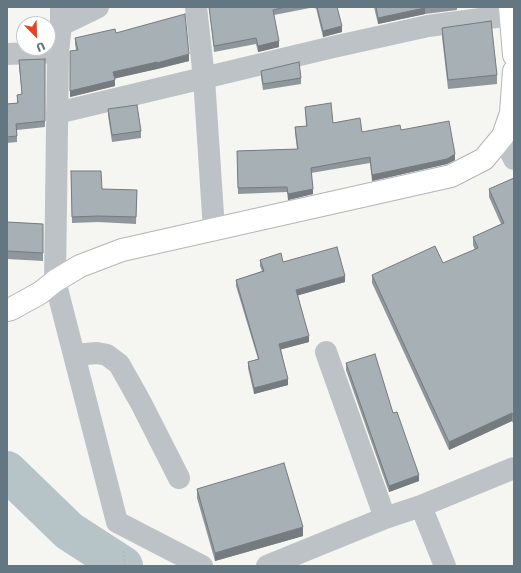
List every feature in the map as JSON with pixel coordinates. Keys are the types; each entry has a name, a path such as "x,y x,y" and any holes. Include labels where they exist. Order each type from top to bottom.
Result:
{"main road":[{"path":"510,11 514,55"},
{"path":"7,310 40,293 55,281 80,266 122,250 451,176 484,159 503,136 511,113 514,71"}],"street":[{"path":"98,7 61,16 58,52 55,281 117,522 202,566"},
{"path":"196,7 204,78 214,230"},
{"path":"57,113 333,47 428,26 510,11"},
{"path":"7,54 58,52"},
{"path":"503,136 514,159"},
{"path":"326,352 385,518"},
{"path":"74,355 97,353 107,355 119,364 179,478"},
{"path":"267,566 514,468"},
{"path":"421,506 445,566"}],"path":[{"path":"122,547 125,566"}],"building":[{"path":"209,7 286,7 273,10 279,41 258,46 256,38 214,46"},
{"path":"317,7 337,7 342,26 323,31"},
{"path":"376,7 429,7 378,18"},
{"path":"185,14 189,54 157,63 113,72 115,80 70,91 70,51 78,50 75,38 115,29 116,33"},
{"path":"491,21 497,75 448,80 442,28"},
{"path":"45,59 45,121 16,124 17,136 7,137 7,104 18,103 17,95 22,94 19,60"},
{"path":"299,62 301,78 263,84 261,71"},
{"path":"331,103 333,123 360,118 362,132 400,125 401,130 449,121 455,154 447,159 372,175 370,157 311,168 313,189 288,194 287,187 238,188 237,151 298,149 295,127 307,126 305,107"},
{"path":"137,105 141,131 112,135 108,109"},
{"path":"71,171 101,171 102,189 137,190 136,217 72,217"},
{"path":"514,178 514,417 512,413 449,442 372,275 435,246 443,263 478,248 473,237 504,223 489,189"},
{"path":"7,222 43,224 43,253 7,251"},
{"path":"337,247 345,276 296,290 309,336 279,344 288,379 254,388 248,362 259,359 236,280 264,271 260,260 281,253 283,262"},
{"path":"375,354 393,413 397,412 419,475 389,486 346,363"},
{"path":"284,463 303,527 215,553 197,489"}],"waterway":[{"path":"7,471 69,531 123,566"}]}
